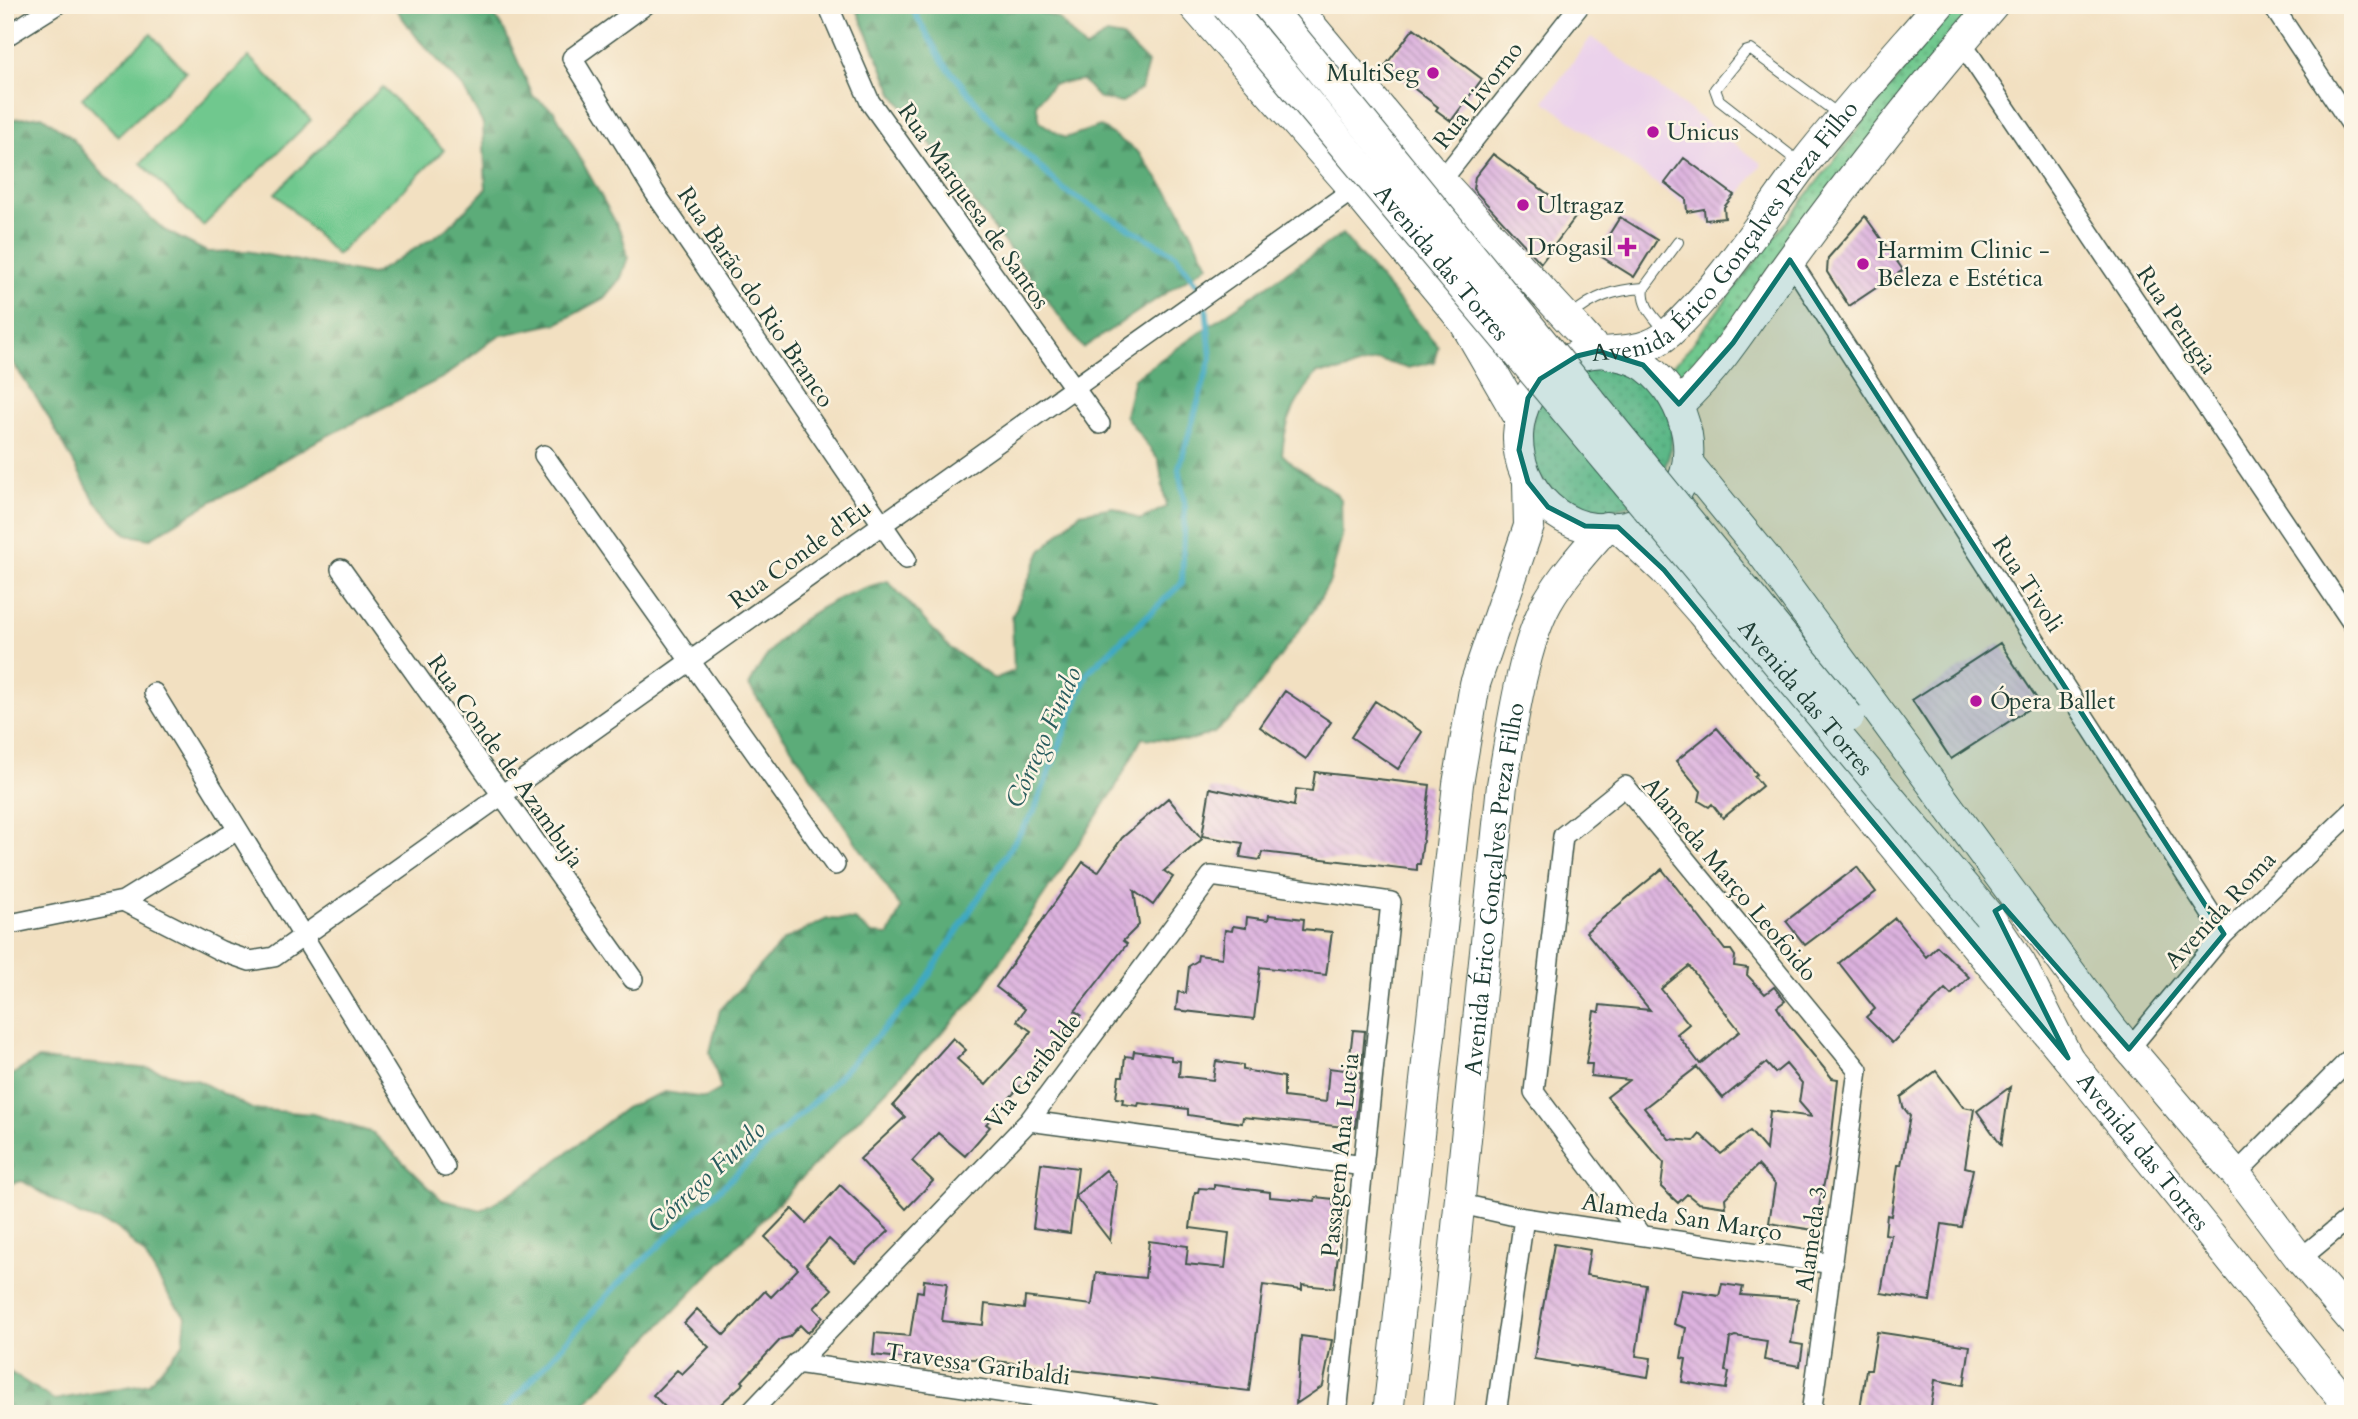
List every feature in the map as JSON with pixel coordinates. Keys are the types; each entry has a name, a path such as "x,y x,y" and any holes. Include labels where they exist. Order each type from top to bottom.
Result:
{"main road":[{"path":"1193,5 1354,189 1464,322 1519,430 1520,458 1528,482 1540,499 1556,513 1585,526 1612,527 1643,521 1664,507 1680,487 1688,450 1679,404 1662,380 1643,365 1622,355 1598,351 1441,181 1294,5"},
{"name":"Avenida das Torres","path":"1227,5 1995,910 2110,1026 2236,1174 2300,1259 2353,1321"},
{"name":"Avenida das Torres","path":"1267,5 1995,910 2068,1058 2353,1412"},
{"name":"Avenida Érico Gonçalves Preza Filho","path":"1519,430 1528,398 1540,379 1557,365 1598,351 1640,349 1668,334 1726,271 1842,117 1939,5"},
{"name":"Avenida Érico Gonçalves Preza Filho","path":"1679,404 1696,388 1733,343 1790,260 1993,5"},
{"path":"1688,450 2110,1026"},
{"name":"Avenida Érico Gonçalves Preza Filho","path":"1388,1414 1458,784 1475,684 1530,526 1528,482"},
{"path":"1612,527 1664,570 1701,612 2068,1058"},
{"name":"Avenida Érico Gonçalves Preza Filho","path":"1438,1414 1457,1203 1502,785 1515,709 1546,605 1569,570 1612,527"},
{"path":"2249,1285 2309,1345 2353,1399"}],"street":[{"path":"5,37 56,5"},
{"name":"Rua Barão do Rio Branco","path":"645,5 572,58 655,193 906,559"},
{"name":"Rua Marquesa de Santos","path":"828,5 870,103 1100,424"},
{"name":"Rua Livorno","path":"1441,181 1580,5"},
{"path":"2272,5 2353,127"},
{"name":"Rua Perugia","path":"1961,42 2353,624"},
{"name":"Rua Conde d'Eu","path":"123,901 221,951 250,961 274,957 1354,189"},
{"name":"Rua Tivoli","path":"1790,260 2224,934"},
{"path":"544,454 835,865"},
{"name":"Rua Conde de Azambuja","path":"341,569 501,798 634,979"},
{"path":"155,693 445,1167"},
{"name":"Alameda Março Leofoido","path":"1640,1234 1534,1092 1563,836 1625,786 1858,1070"},
{"name":"Avenida Roma","path":"2129,1049 2224,934 2353,811"},
{"path":"5,925 123,901 228,836"},
{"name":"Via Garibalde","path":"749,1414 1029,1121 1211,876 1391,902"},
{"name":"Passagem Ana Lucia","path":"1337,1414 1391,902"},
{"path":"2236,1174 2353,1056"},
{"name":"Alameda 3","path":"1811,1414 1858,1070"},
{"path":"1029,1121 1364,1166"},
{"name":"Alameda San Março","path":"1457,1203 1524,1218 1833,1264"},
{"path":"2300,1259 2353,1215"},
{"path":"1496,1414 1524,1218"},
{"name":"Travessa Garibaldi","path":"796,1363 1060,1407 1152,1414"}],"lane":[{"path":"1804,165 1718,100 1715,89 1745,52 1751,50 1842,117"},
{"path":"1668,334 1646,307 1644,288 1678,242"},
{"path":"1568,319 1600,295 1617,289 1644,288"}],"highlighted area":[{"path":"1790,260 2224,934 2129,1049 2003,906 1995,911 2068,1058 1664,570 1618,527 1585,526 1548,507 1528,482 1519,450 1528,398 1540,379 1577,356 1598,351 1643,365 1679,404 1733,343"}],"shaded area":[{"name":"Unicus","path":"1591,37 1762,164 1715,227 1544,101"}],"green space":[{"path":"393,5 488,5 505,32 533,96 554,111 622,234 628,257 621,278 604,298 558,323 498,336 444,377 317,441 278,463 246,486 216,499 149,539 126,534 95,501 45,411 5,351 5,120 42,116 72,138 100,171 164,230 207,252 247,251 372,275 447,229 486,189 483,124 463,87 419,40"},
{"path":"855,5 1018,5 1058,18 1085,49 1107,34 1122,37 1148,63 1141,89 1121,103 1099,98 1082,80 1053,84 1036,104 1040,122 1065,138 1100,126 1138,152 1177,204 1208,265 1083,348 894,95"},
{"path":"1954,5 1984,5 1687,391 1665,366 1673,365 1681,358"},
{"path":"151,34 186,72 118,136 82,98"},
{"path":"249,57 311,120 203,226 141,163"},
{"path":"382,87 444,150 337,255 275,193"},
{"path":"1342,234 1438,346 1434,362 1407,368 1378,360 1338,372 1317,373 1293,410 1282,454 1341,499 1342,536 1330,581 1314,610 1244,706 1214,733 1187,741 1142,738 1113,792 976,997 575,1414 5,1414 5,1369 54,1400 149,1383 183,1344 186,1317 170,1298 144,1254 116,1227 80,1215 22,1181 5,1185 5,1079 38,1059 152,1069 199,1081 252,1109 313,1114 373,1133 442,1200 481,1210 526,1184 627,1107 665,1092 705,1098 721,1089 710,1052 720,1010 784,940 827,919 855,920 872,934 889,935 901,908 749,686 760,665 789,632 824,606 888,581 949,647 994,679 1014,671 1012,617 1041,551 1080,513 1113,507 1140,520 1166,507 1159,461 1125,415 1134,378"},
{"path":"1586,365 1633,372 1658,393 1670,419 1671,446 1662,472 1645,493 1622,507 1595,510 1566,500 1546,484 1531,462 1534,403"}],"building":[{"name":"MultiSeg","path":"1414,28 1482,79 1451,121 1436,110 1438,107 1385,66"},
{"name":"Ultragaz","path":"1493,154 1577,215 1541,263 1473,189 1475,177"},
{"path":"1684,158 1734,195 1724,207 1725,218 1705,220 1704,209 1687,212 1686,199 1665,183"},
{"name":"Harmim Clinic - Beleza e Estética","path":"1865,216 1903,270 1849,306 1827,272 1828,258"},
{"name":"Drogasil","path":"1620,217 1657,240 1634,277 1597,254"},
{"name":"Ópera Ballet","path":"2000,643 2039,702 1951,759 1912,700"},
{"path":"1285,691 1331,722 1306,759 1260,727"},
{"path":"1375,701 1422,732 1398,769 1351,737"},
{"path":"1717,728 1757,774 1754,776 1762,786 1723,818 1712,804 1709,807 1699,801 1701,791 1676,761"},
{"path":"1315,772 1430,785 1417,870 1262,852 1260,860 1240,857 1243,843 1202,836 1210,788 1294,806 1296,789 1312,791"},
{"path":"1168,798 1202,839 1164,871 1173,877 1153,905 1134,891 1139,925 1123,941 1127,944 1075,1011 1081,1015 1068,1034 1063,1030 1044,1060 986,1124 990,1127 965,1156 938,1133 912,1161 933,1181 906,1209 860,1159 905,1117 893,1105 953,1038 966,1050 957,1059 986,1085 1021,1046 1031,1031 1017,1021 1025,1009 996,987 1083,862 1098,872 1122,838"},
{"path":"1857,867 1876,892 1805,945 1786,921"},
{"path":"1662,869 1725,950 1731,950 1735,956 1734,966 1748,968 1747,975 1765,994 1774,987 1785,1001 1777,1007 1787,1023 1832,1078 1838,1079 1829,1160 1814,1230 1769,1223 1775,1184 1758,1165 1725,1198 1726,1207 1698,1203 1687,1194 1678,1203 1661,1187 1664,1163 1607,1097 1629,1080 1591,1076 1592,1064 1586,1064 1594,1011 1599,1012 1600,1005 1650,1010 1586,932","holes":["1689,966 1740,1031 1700,1064 1677,1034 1689,1024 1661,989","1766,1063 1775,1073 1786,1064 1802,1083 1799,1102 1812,1117 1770,1111 1766,1150 1750,1131 1721,1154 1700,1134 1694,1141 1669,1139 1644,1108 1697,1067 1723,1098"]},
{"path":"1269,915 1304,919 1303,929 1332,932 1326,975 1260,967 1254,1019 1176,1010 1178,992 1186,993 1189,966 1197,961 1198,955 1222,958 1225,930 1232,931 1233,926 1246,928 1247,917 1268,920"},
{"path":"1895,918 1926,957 1937,946 1969,977 1951,995 1945,989 1892,1043 1866,1017 1875,1009 1839,963"},
{"path":"1353,1030 1365,1031 1362,1064 1349,1063"},
{"path":"1134,1051 1171,1056 1171,1060 1180,1061 1179,1076 1213,1080 1216,1061 1243,1065 1243,1070 1284,1077 1284,1097 1326,1102 1329,1068 1361,1072 1355,1128 1243,1117 1242,1123 1188,1115 1188,1109 1139,1103 1138,1106 1122,1104 1123,1099 1116,1098 1119,1076 1123,1076 1125,1056 1133,1057"},
{"path":"1936,1071 1963,1107 1974,1109 1965,1167 1973,1169 1961,1227 1942,1224 1930,1301 1881,1293 1891,1235 1885,1234 1887,1215 1891,1216 1898,1165 1901,1165 1910,1116 1903,1107 1901,1097"},
{"path":"2010,1087 2006,1111 2001,1145 1977,1111"},
{"path":"1041,1163 1078,1168 1070,1233 1033,1228"},
{"path":"1106,1170 1117,1184 1110,1241 1075,1196"},
{"path":"840,1185 889,1231 855,1263 829,1239 806,1264 832,1289 814,1308 823,1317 808,1333 800,1325 789,1337 781,1339 742,1381 744,1383 710,1414 672,1414 653,1395 677,1370 682,1374 709,1347 684,1323 697,1309 724,1335 765,1291 771,1297 798,1269 765,1237 792,1209 806,1223"},
{"path":"1214,1185 1270,1192 1270,1197 1315,1201 1316,1197 1333,1199 1333,1205 1344,1206 1334,1288 1302,1285 1302,1290 1263,1285 1249,1391 979,1359 966,1359 965,1369 943,1369 938,1366 939,1362 873,1355 875,1333 910,1336 917,1291 923,1292 924,1280 947,1283 942,1321 983,1325 985,1304 1024,1309 1025,1297 1092,1305 1096,1273 1145,1278 1149,1241 1188,1246 1186,1264 1225,1268 1229,1233 1190,1228 1195,1192 1198,1192 1199,1188 1214,1189"},
{"path":"1554,1244 1590,1250 1586,1275 1646,1285 1636,1356 1651,1358 1648,1377 1534,1359"},
{"path":"1722,1284 1743,1287 1741,1295 1798,1299 1791,1343 1803,1345 1800,1366 1764,1360 1767,1341 1735,1336 1730,1338 1725,1371 1729,1372 1726,1389 1682,1382 1686,1359 1681,1358 1686,1328 1674,1324 1681,1290 1719,1296"},
{"path":"1877,1332 1970,1346 1964,1385 1935,1380 1930,1413 1909,1410 1908,1414 1893,1414 1860,1409 1866,1370 1871,1370"},
{"path":"1301,1336 1332,1340 1323,1386 1296,1404"}],"waterway":[{"name":"Córrego Fundo","path":"501,1414 617,1285 824,1092 917,994 1034,811 1088,672 1182,583 1185,508 1179,468 1211,358 1205,295 1176,255 1065,191 997,127 943,62 910,5"}],"place":[{"name":"MultiSeg","path":"1433,73"},
{"name":"Unicus","path":"1653,132"},
{"name":"Ultragaz","path":"1523,205"},
{"name":"Drogasil","path":"1627,247"},
{"name":"Harmim Clinic - Beleza e Estética","path":"1863,264"},
{"name":"Ópera Ballet","path":"1976,701"}]}
